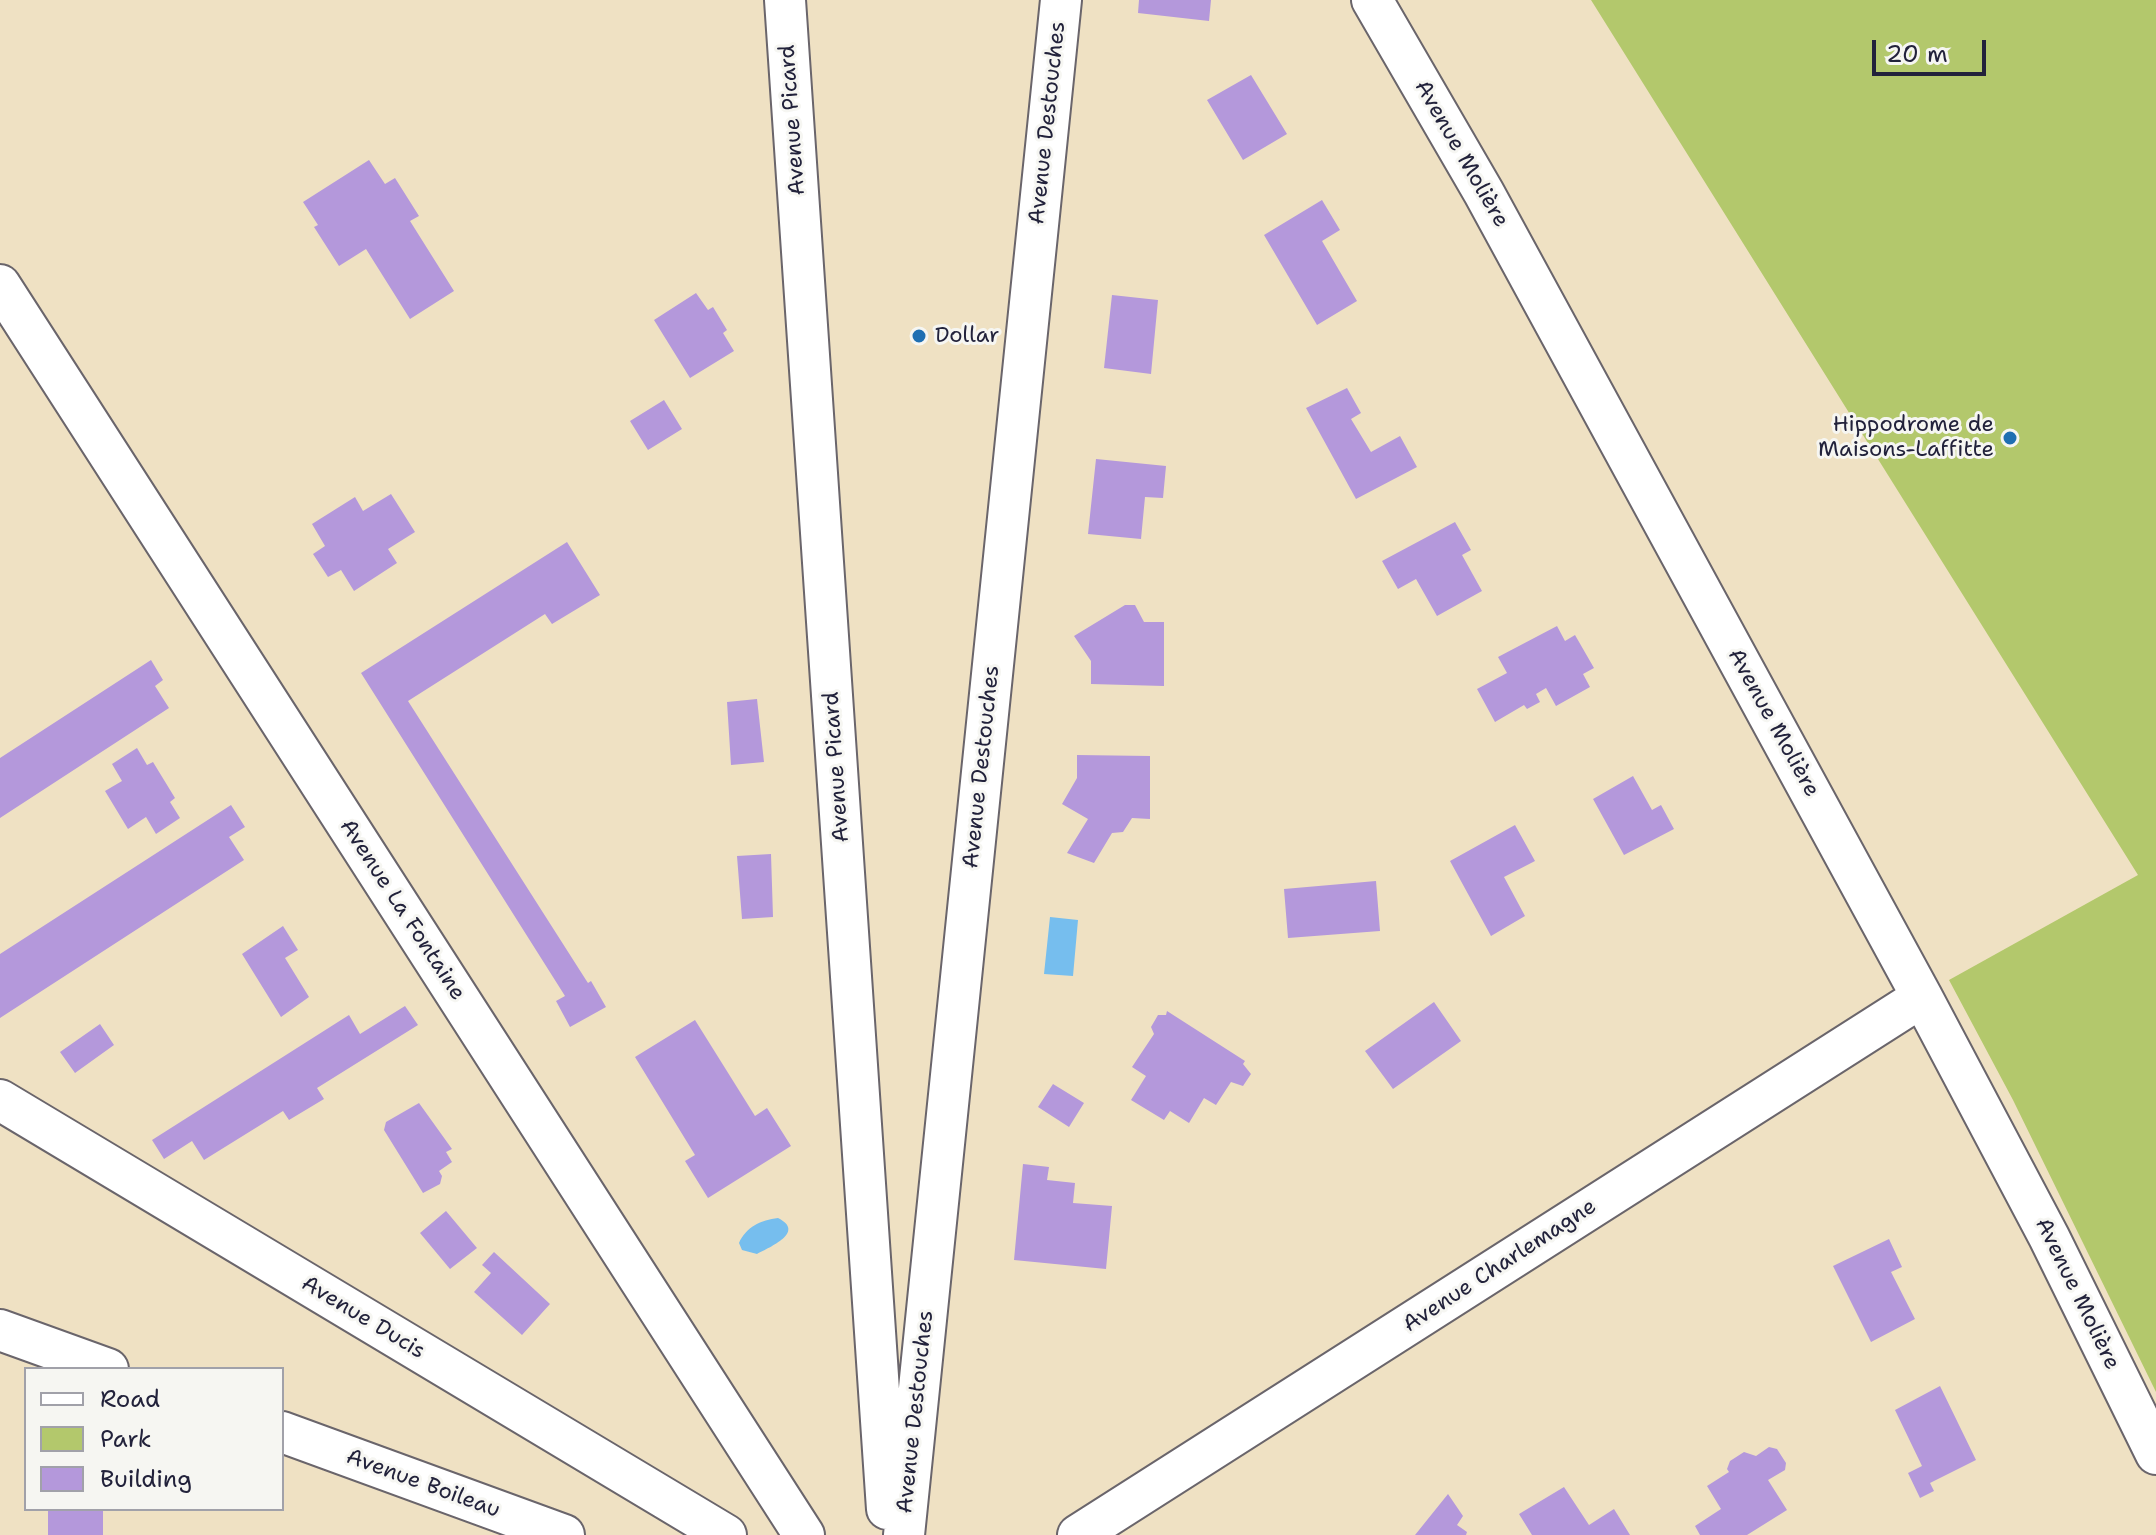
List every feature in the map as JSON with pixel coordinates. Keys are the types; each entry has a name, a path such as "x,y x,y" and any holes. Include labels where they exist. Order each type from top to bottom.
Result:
{"street":[{"name":"Avenue Picard","path":"785,0 891,1534"},
{"name":"Avenue Destouches","path":"891,1534 1061,0"},
{"name":"Avenue Molière","path":"1372,0 1484,193 1922,997 2049,1237 2156,1454"},
{"name":"Avenue La Fontaine","path":"0,285 804,1535"},
{"name":"Avenue Charlemagne","path":"1078,1535 1922,997"},
{"name":"Avenue Ducis","path":"0,1100 726,1535"},
{"path":"0,1330 102,1367"},
{"name":"Avenue Boileau","path":"284,1433 564,1535"}],"green space":[{"name":"Hippodrome de Maisons-Laffitte","path":"1591,0 2156,0 2156,1392 2013,1100 1949,980 2138,875"}],"water":[{"path":"1050,917 1078,920 1073,976 1044,974"},
{"path":"778,1218 786,1223 788,1229 783,1239 757,1254 742,1250 739,1243 750,1229 766,1220"}],"building":[{"path":"1139,0 1211,0 1209,21 1138,13"},
{"path":"1251,75 1287,134 1243,160 1207,100"},
{"path":"369,160 385,184 395,178 419,216 410,221 454,291 410,319 366,249 339,266 314,227 318,225 303,202"},
{"path":"1322,200 1340,230 1322,241 1357,301 1317,325 1264,235"},
{"path":"696,293 708,310 713,307 727,330 723,333 734,351 690,378 654,320"},
{"path":"1112,295 1158,300 1151,374 1104,368"},
{"path":"1347,388 1361,413 1351,419 1371,452 1400,436 1417,467 1356,499 1306,408"},
{"path":"664,400 682,429 648,450 630,421"},
{"path":"1096,459 1166,466 1163,498 1145,497 1141,539 1088,534"},
{"path":"391,494 415,532 388,549 397,563 354,591 341,570 328,577 313,554 325,546 312,524 355,497 363,511"},
{"path":"1455,522 1471,550 1462,555 1482,591 1437,616 1416,579 1398,589 1382,561"},
{"path":"567,542 600,595 552,624 545,614 408,701 606,1007 570,1027 556,1001 565,996 361,673"},
{"path":"1125,605 1135,605 1144,622 1164,622 1164,686 1091,684 1091,661 1074,636"},
{"path":"1557,626 1565,641 1575,635 1594,668 1583,674 1590,687 1556,706 1546,688 1536,694 1540,702 1527,709 1524,705 1495,722 1477,689 1507,673 1498,657"},
{"path":"151,660 163,680 155,686 169,708 0,818 0,758"},
{"path":"757,699 764,762 731,765 727,702"},
{"path":"137,748 147,765 153,762 175,798 170,802 180,818 156,834 146,817 128,829 105,791 122,781 112,764"},
{"path":"1077,755 1150,756 1150,819 1132,818 1123,832 1112,833 1094,863 1067,853 1088,819 1062,804 1077,778"},
{"path":"1633,776 1652,810 1661,805 1674,829 1624,855 1593,799"},
{"path":"231,805 245,827 229,837 244,860 0,1018 0,954"},
{"path":"1515,825 1535,861 1504,877 1525,916 1491,936 1450,861"},
{"path":"771,854 773,917 742,919 737,856"},
{"path":"1376,881 1380,931 1288,938 1284,889"},
{"path":"283,926 298,950 285,958 309,997 281,1017 242,954"},
{"path":"1434,1002 1461,1041 1393,1089 1365,1051"},
{"path":"405,1006 418,1025 317,1088 324,1099 289,1120 283,1111 204,1160 192,1141 164,1159 152,1140 349,1015 360,1034"},
{"path":"1167,1011 1245,1061 1243,1064 1251,1074 1243,1086 1231,1082 1216,1105 1204,1098 1189,1123 1170,1111 1164,1120 1131,1100 1146,1076 1132,1067 1154,1034 1151,1027 1158,1015 1166,1015"},
{"path":"695,1020 755,1116 767,1108 791,1146 708,1198 685,1161 695,1155 635,1057"},
{"path":"100,1024 114,1045 75,1073 60,1052"},
{"path":"1053,1084 1084,1103 1069,1127 1038,1107"},
{"path":"419,1103 452,1149 446,1152 452,1162 439,1171 442,1176 440,1184 423,1193 384,1130 386,1122"},
{"path":"1023,1164 1049,1167 1047,1180 1075,1183 1073,1203 1112,1206 1106,1269 1014,1260"},
{"path":"446,1211 477,1248 450,1269 420,1233"},
{"path":"1889,1239 1902,1267 1891,1272 1915,1319 1871,1342 1833,1266"},
{"path":"494,1252 550,1304 522,1335 474,1292 491,1273 482,1265"},
{"path":"1940,1386 1976,1460 1930,1483 1934,1491 1920,1498 1908,1473 1922,1466 1895,1410"},
{"path":"1769,1447 1777,1449 1786,1463 1785,1470 1768,1480 1787,1510 1747,1535 1700,1535 1695,1526 1721,1509 1707,1486 1729,1472 1730,1461 1744,1452 1756,1456"},
{"path":"1564,1487 1589,1525 1614,1509 1630,1535 1532,1535 1519,1514"},
{"path":"1448,1494 1463,1516 1457,1525 1467,1532 1466,1535 1415,1535"},
{"path":"48,1511 103,1511 103,1535 48,1535"}],"place":[{"name":"Dollar","path":"919,336"},
{"name":"Hippodrome de Maisons-Laffitte","path":"2010,438"}]}
